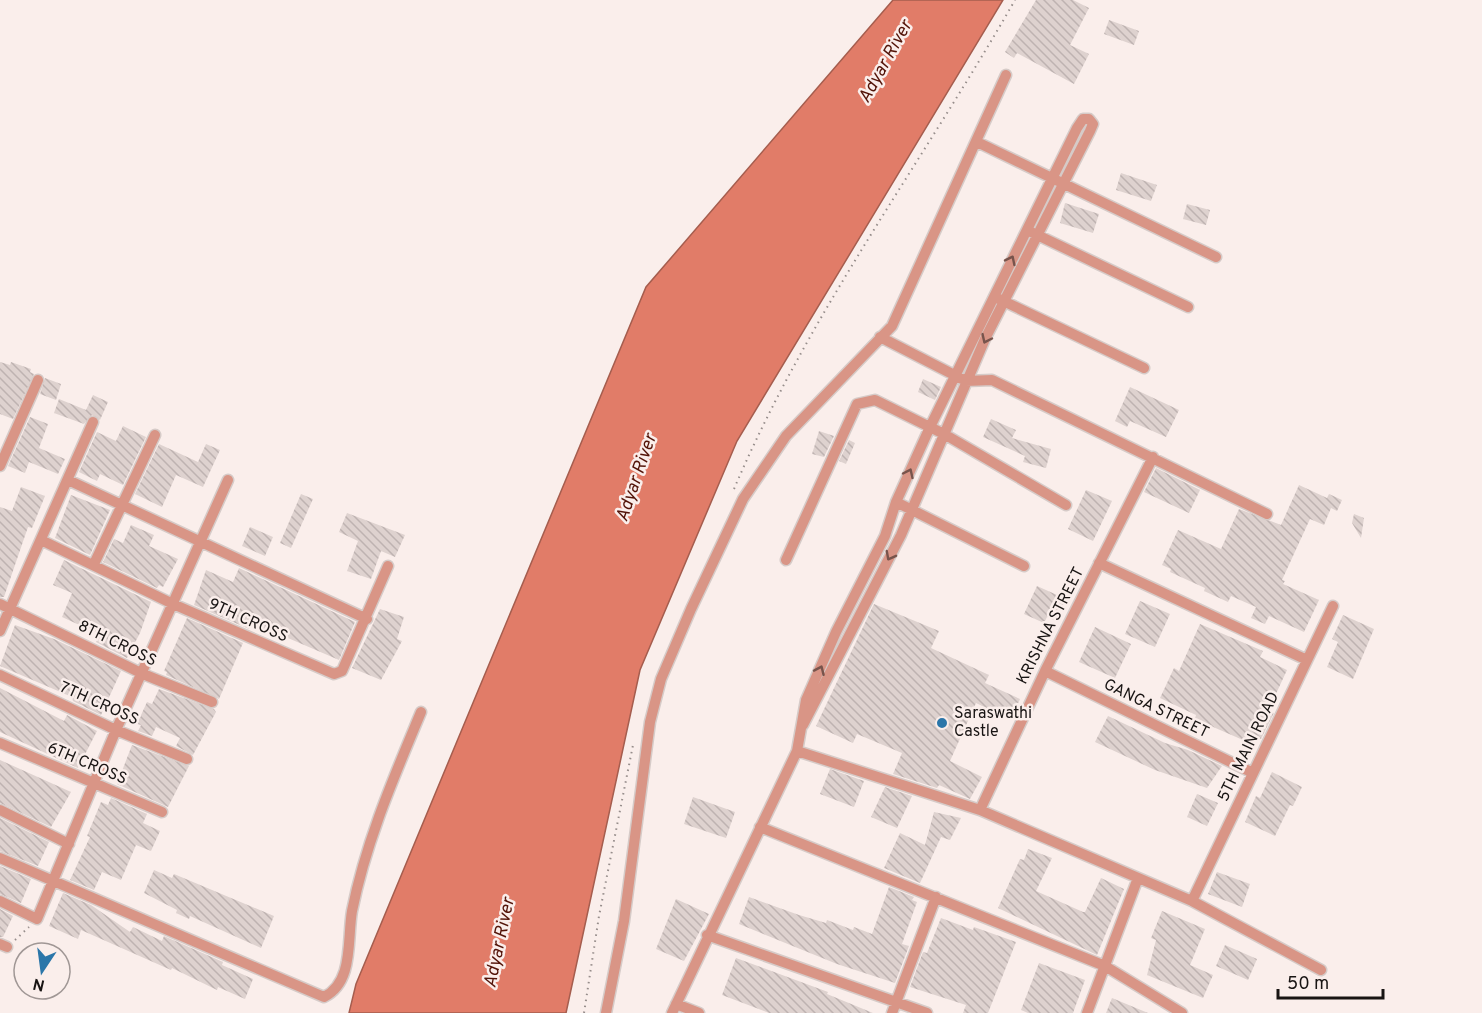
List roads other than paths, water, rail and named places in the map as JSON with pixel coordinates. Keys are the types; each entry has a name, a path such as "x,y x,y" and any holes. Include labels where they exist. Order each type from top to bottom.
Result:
{"street":[{"path":"606,1013 624,921 650,722 661,679 743,499 786,436 892,327 1006,75"},
{"path":"699,1013 674,1008 797,751 806,700 849,605 885,536 896,502 930,427 955,376 999,299 1032,232 1052,179 1080,122 1089,118 1093,124 1062,185 1032,232"},
{"path":"977,142 1062,185 1216,256"},
{"path":"1032,232 1188,307"},
{"path":"999,299 1144,368"},
{"path":"803,725 896,544 999,299"},
{"path":"880,337 966,381 992,380 1267,514"},
{"path":"0,466 38,380"},
{"path":"786,560 857,404 875,400 944,434 1066,505"},
{"path":"0,631 5,606 41,540 93,422"},
{"path":"94,564 155,435"},
{"name":"KRISHNA STREET","path":"980,810 1045,671 1153,457"},
{"path":"68,480 367,619"},
{"path":"0,901 37,919 54,883 116,730 228,480"},
{"path":"896,502 1024,566"},
{"name":"9TH CROSS","path":"41,540 173,604 334,674 342,671 367,619 388,566"},
{"path":"1099,563 1307,660"},
{"path":"849,605 860,611"},
{"name":"8TH CROSS","path":"5,606 142,674 212,702"},
{"name":"5TH MAIN ROAD","path":"1192,901 1333,606"},
{"name":"GANGA STREET","path":"1045,671 1254,773"},
{"name":"7TH CROSS","path":"0,675 116,730 187,759"},
{"path":"0,858 324,997 333,992 345,976 352,914 380,810 421,712"},
{"name":"6TH CROSS","path":"0,742 162,812"},
{"path":"797,751 980,810 1192,901 1321,970"},
{"path":"0,810 69,844"},
{"path":"760,827 1105,966 1182,1013"},
{"path":"1087,1013 1138,878"},
{"path":"892,1013 936,897"},
{"path":"707,935 927,1013"}],"water":[{"name":"Adyar River","path":"893,0 1003,0 737,441 640,670 566,1013 349,1013 356,984 646,287"}],"place":[{"name":"Saraswathi Castle","path":"942,723"}]}
